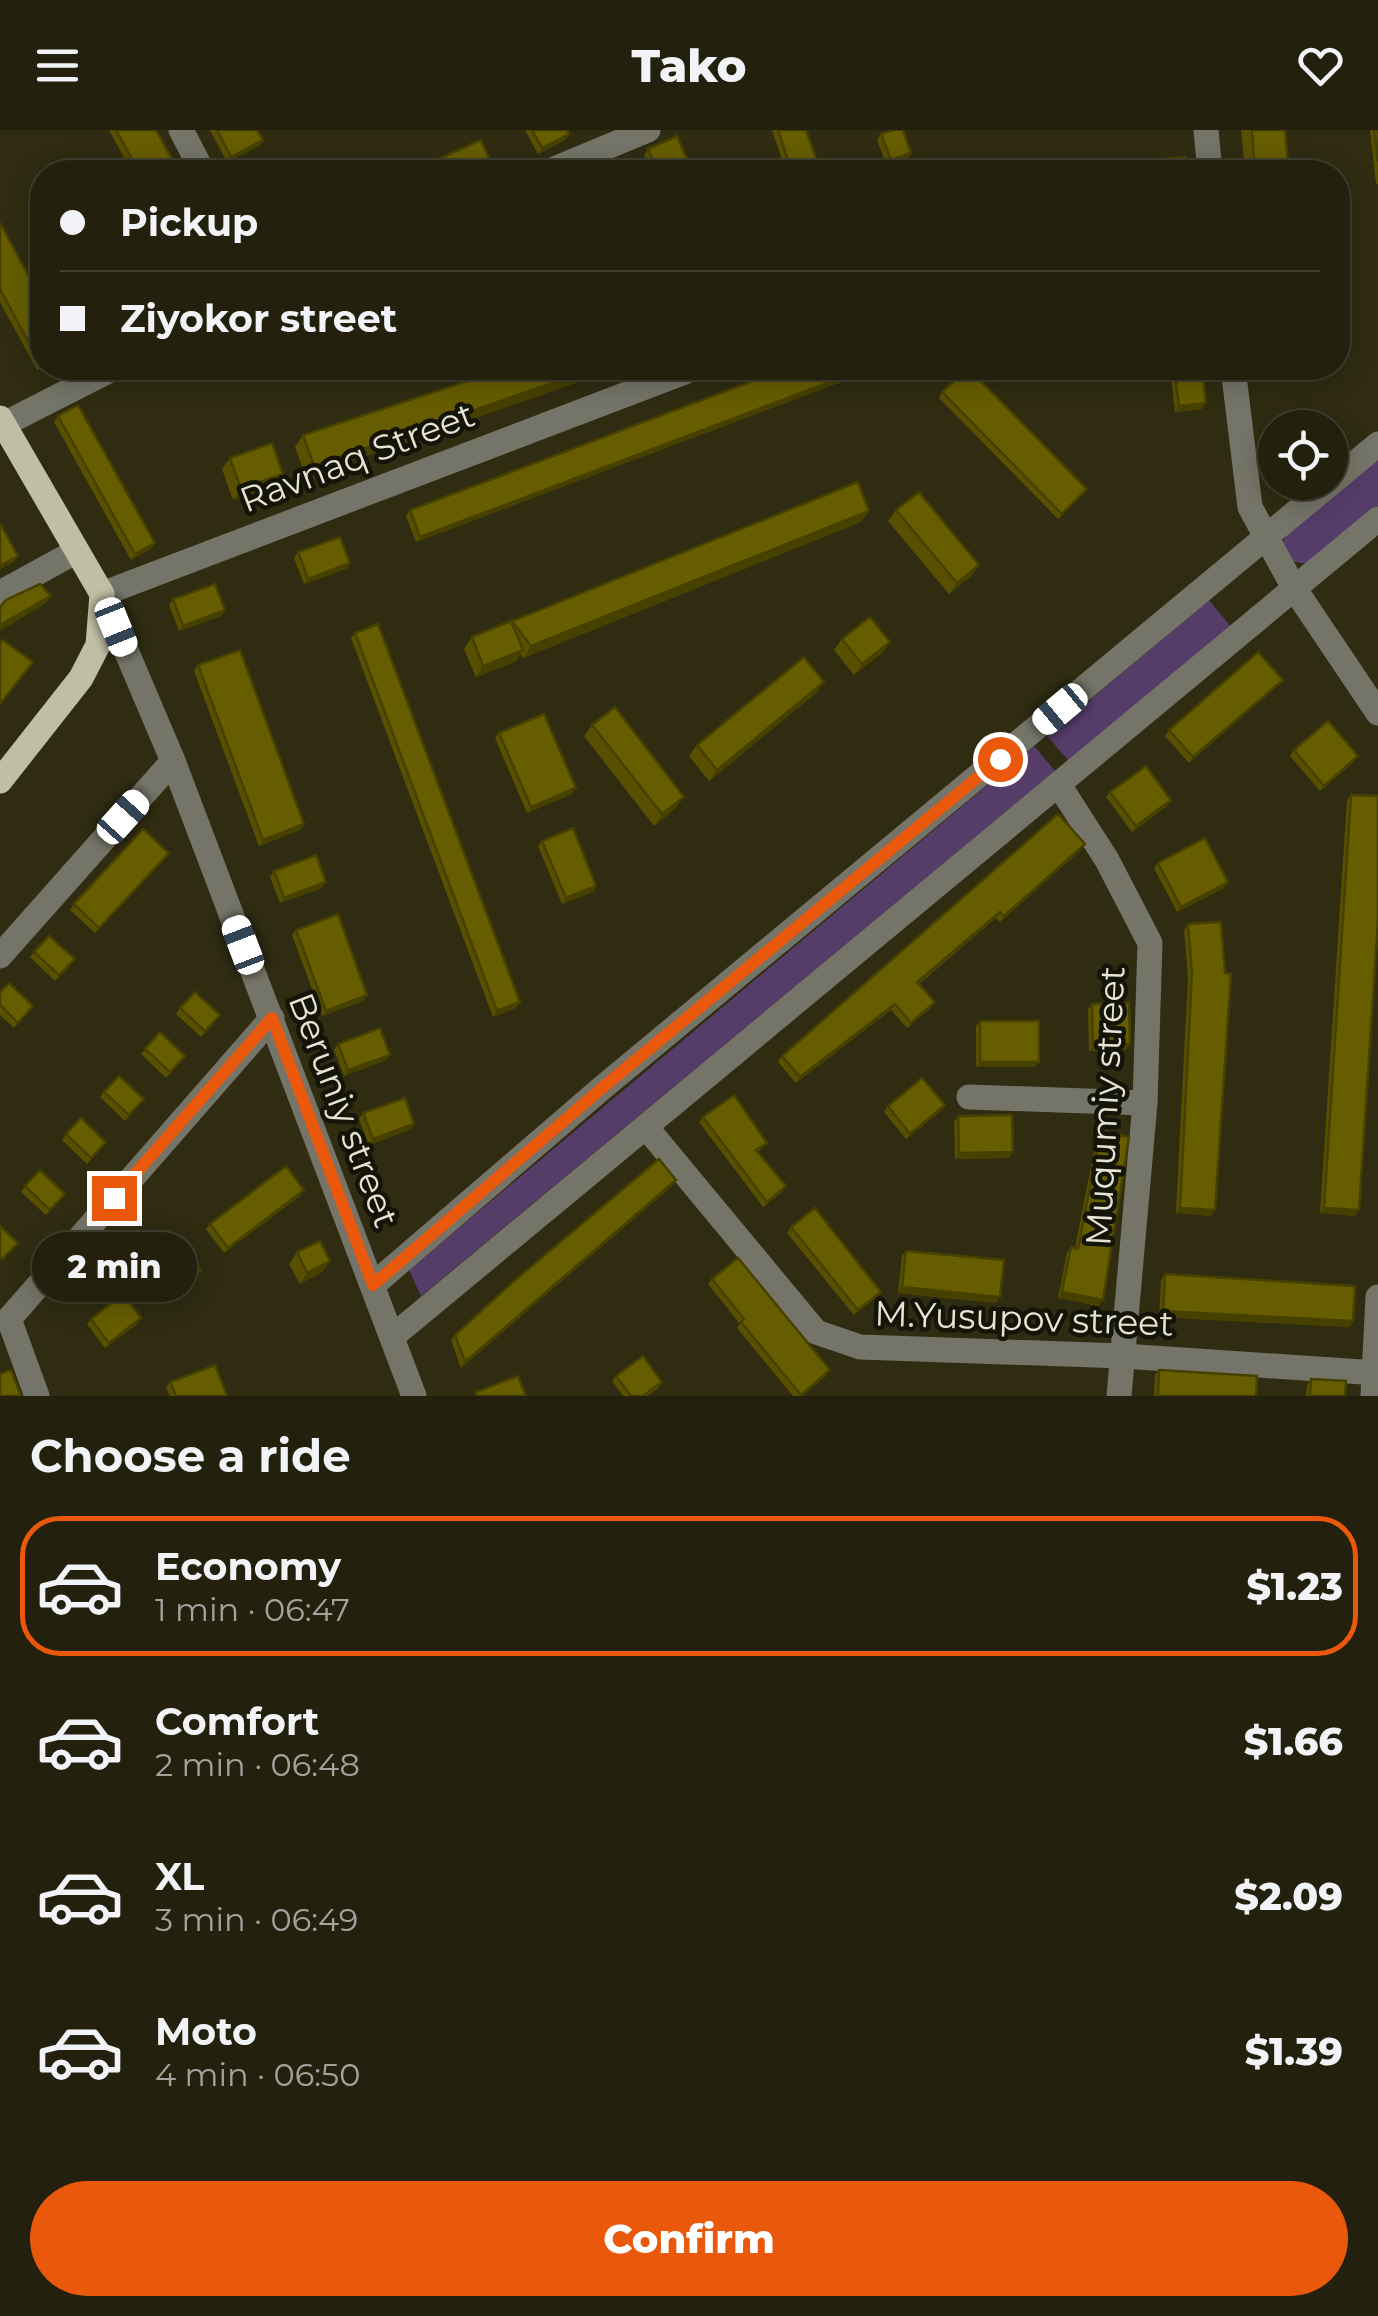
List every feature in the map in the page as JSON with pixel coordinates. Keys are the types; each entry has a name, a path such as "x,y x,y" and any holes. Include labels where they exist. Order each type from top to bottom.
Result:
{"main road":[{"name":"Beruniy street","path":"2,421 102,594"},
{"path":"0,781 81,678 98,646 102,594"}],"street":[{"path":"181,130 197,160"},
{"path":"569,160 612,136 648,130"},
{"path":"1206,130 1209,160"},
{"path":"2,421 89,380"},
{"name":"Ravnaq Street","path":"102,594 664,380"},
{"path":"1234,380 1250,507 1294,588 1378,713"},
{"path":"373,1285 1378,444"},
{"path":"392,1337 1378,519"},
{"path":"0,592 75,552"},
{"name":"Beruniy street","path":"102,594 173,761 414,1396"},
{"path":"0,956 173,761"},
{"name":"Muqumiy street","path":"1059,785 1108,860 1150,943 1145,1103 1119,1396"},
{"path":"37,1396 9,1318 272,1018"},
{"path":"969,1097 1145,1103"},
{"name":"M.Yusupov street","path":"646,1126 816,1332 860,1348 1122,1356 1375,1381"},
{"path":"1375,1381 1378,1297"}],"shaded area":[{"path":"1378,459 1378,506 1308,564 1290,561 1282,544 1286,535 1328,500 1348,500 1348,484"},
{"path":"1209,600 1231,627 1069,761 1047,736"},
{"path":"1034,746 1055,771 421,1296 409,1270"}],"building":[{"path":"116,130 156,130 172,160 132,160"},
{"path":"217,130 257,130 263,140 231,157"},
{"path":"532,130 567,130 569,134 542,148"},
{"path":"778,130 806,130 817,160 788,160"},
{"path":"903,130 911,153 891,160 881,134"},
{"path":"1252,130 1285,130 1288,160 1254,160"},
{"path":"1374,130 1378,130 1378,162"},
{"path":"677,136 687,159 653,160 648,149"},
{"path":"481,140 490,160 436,160"},
{"path":"0,223 30,278 30,345 0,289"},
{"path":"470,380 561,380 314,466 303,435"},
{"path":"755,380 835,380 420,537 410,510"},
{"path":"955,380 980,380 1087,489 1062,514 942,392"},
{"path":"1176,380 1203,380 1206,403 1179,406"},
{"path":"78,405 155,543 135,554 58,416"},
{"path":"272,443 283,474 241,489 230,458"},
{"path":"858,482 869,511 531,646 512,621"},
{"path":"919,492 979,565 957,583 896,510"},
{"path":"0,523 18,556 0,566"},
{"path":"340,537 350,563 308,579 298,552"},
{"path":"40,584 51,596 0,625 0,607 6,600"},
{"path":"215,584 225,610 183,626 173,599"},
{"path":"870,617 890,642 862,664 842,639"},
{"path":"511,621 523,650 483,666 472,637"},
{"path":"378,624 520,1002 497,1011 355,633"},
{"path":"3,640 33,662 0,704 0,643"},
{"path":"240,650 304,824 263,840 198,665"},
{"path":"1258,652 1283,680 1193,757 1169,730"},
{"path":"804,657 824,682 717,770 697,745"},
{"path":"615,707 684,797 662,814 592,725"},
{"path":"544,714 576,788 531,807 499,733"},
{"path":"1328,721 1358,756 1324,786 1294,750"},
{"path":"1146,766 1171,800 1136,826 1110,792"},
{"path":"1351,795 1378,796 1378,921 1359,1210 1324,1208"},
{"path":"1058,814 1085,844 1004,916 1000,912 917,982 935,1002 911,1023 895,1004 800,1077 782,1056"},
{"path":"573,828 596,886 566,898 542,841"},
{"path":"143,829 169,853 99,928 74,904"},
{"path":"1205,838 1228,882 1181,907 1158,863"},
{"path":"316,855 326,882 284,898 274,871"},
{"path":"338,914 367,995 326,1011 296,930"},
{"path":"1221,922 1225,973 1231,974 1215,1210 1180,1208 1192,973 1188,924"},
{"path":"49,936 75,959 59,975 34,952"},
{"path":"9,983 33,1006 18,1023 0,1005 0,992"},
{"path":"195,992 220,1015 205,1031 180,1008"},
{"path":"1129,1003 1130,1044 1093,1045 1092,1004"},
{"path":"980,1021 1039,1021 1039,1062 980,1062"},
{"path":"380,1028 390,1055 348,1070 338,1044"},
{"path":"160,1032 185,1056 170,1072 145,1049"},
{"path":"119,1076 144,1099 129,1115 104,1092"},
{"path":"922,1078 945,1105 910,1134 888,1106"},
{"path":"734,1095 767,1143 756,1150 786,1186 767,1202 703,1117"},
{"path":"405,1098 414,1124 373,1139 363,1113"},
{"path":"1012,1115 1013,1152 959,1153 958,1116"},
{"path":"81,1118 106,1142 91,1158 66,1134"},
{"path":"1101,1131 1129,1137 1103,1300 1062,1292 1071,1247 1078,1249"},
{"path":"659,1159 676,1180 465,1362 455,1335"},
{"path":"286,1166 304,1190 228,1248 210,1224"},
{"path":"40,1170 65,1194 50,1210 25,1186"},
{"path":"815,1208 881,1292 858,1310 791,1227"},
{"path":"0,1226 18,1243 2,1259 0,1257"},
{"path":"320,1241 330,1261 307,1273 297,1252"},
{"path":"182,1246 201,1270 168,1295 150,1271"},
{"path":"906,1251 1004,1260 1000,1297 902,1287"},
{"path":"738,1258 830,1370 801,1395 741,1322 744,1319 712,1279"},
{"path":"1165,1274 1355,1286 1353,1321 1163,1311"},
{"path":"123,1294 141,1318 109,1343 91,1319"},
{"path":"643,1356 662,1382 643,1396 631,1396 616,1376"},
{"path":"215,1365 227,1396 176,1396 170,1382"},
{"path":"11,1370 21,1396 0,1396 0,1374"},
{"path":"1159,1370 1257,1376 1256,1396 1158,1396"},
{"path":"518,1376 526,1396 477,1396 476,1392"},
{"path":"1311,1379 1346,1381 1345,1396 1310,1396"}],"route":[{"path":"114,1198 272,1018 373,1285 602,1088 1000,759"}]}
